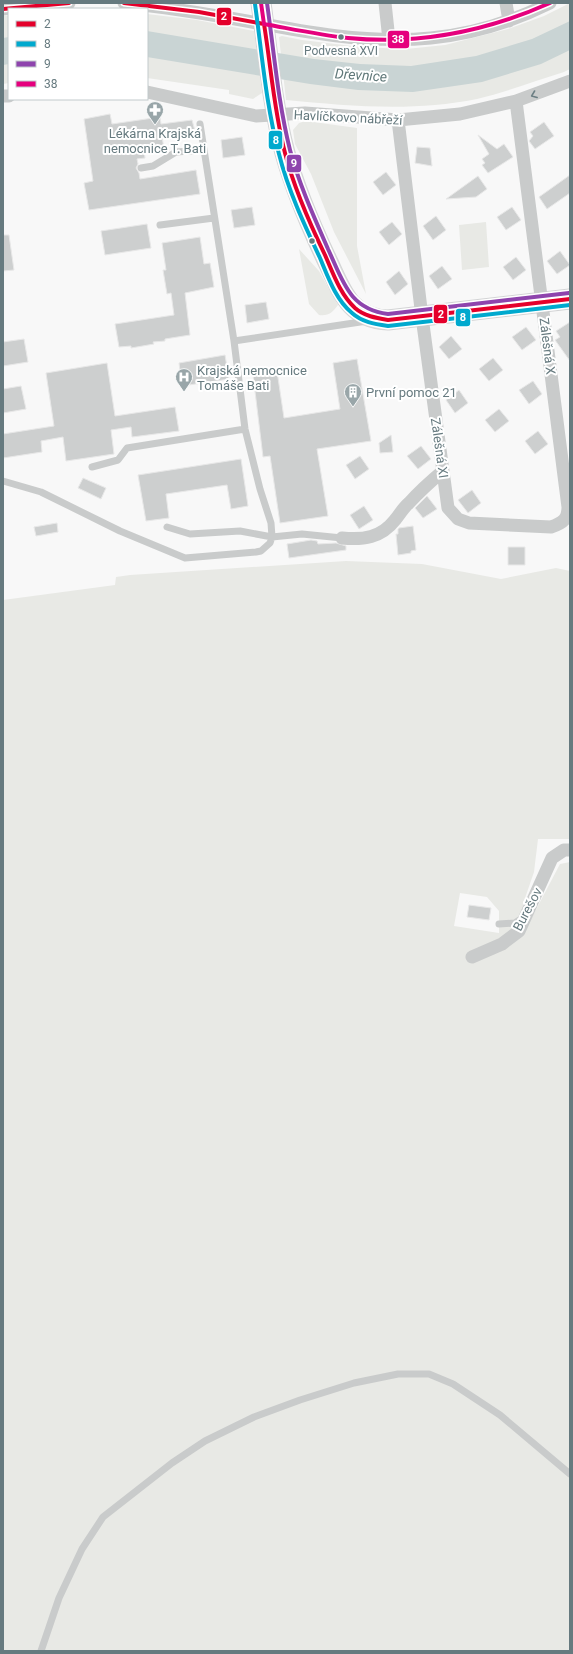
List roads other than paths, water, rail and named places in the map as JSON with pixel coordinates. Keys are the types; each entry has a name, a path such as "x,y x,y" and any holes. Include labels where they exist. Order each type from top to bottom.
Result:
{"street":[{"path":"14,8 69,3"},
{"path":"124,3 199,12 265,30 390,40 433,38 471,31 509,21 550,3"},
{"path":"261,3 276,108 285,152 300,197 321,247 340,286 348,300 358,312 366,316 379,319 422,317 570,299"},
{"path":"385,3 390,40"},
{"path":"506,3 509,21"},
{"name":"Havlíčkovo nábřeží","path":"148,92 244,114 262,116 276,108 304,113 398,120 460,114 516,101 570,81"},
{"name":"Zálešná X","path":"516,101 568,506 566,519"},
{"name":"Zálešná XI","path":"398,120 422,317 448,508 458,519 469,523 546,527 556,525 566,519"},
{"path":"342,538 366,539 384,531 396,520 408,504 443,471"},
{"name":"Burešov","path":"472,957 502,944 519,930 552,858 564,850 570,850"}],"lane":[{"path":"3,481 41,492 120,531 185,558 256,552 265,548 272,537 271,523 244,429 234,341 200,124"},
{"path":"141,168 153,166 176,152 204,150"},
{"path":"160,225 214,218"},
{"path":"234,341 379,319"},
{"path":"92,467 118,460 127,448 244,429"},
{"path":"167,527 190,534 240,531 272,537 302,534 342,538"},
{"path":"499,924 515,923 526,916"},
{"path":"41,1651 59,1598 82,1549 103,1518 172,1463 205,1441 261,1415 300,1400 354,1383 398,1374 429,1374 453,1384 500,1415 570,1474"}],"water":[{"name":"Dřevnice","path":"570,21 570,50 541,64 482,82 413,92 358,90 310,84 148,57 148,31 314,59 360,64 411,66 476,56 532,39"},
{"path":"8,37 8,64 3,65 3,38"}],"place":[{"name":"Podvesná XVI","path":"341,37"},
{"name":"Lékárna Krajská nemocnice T. Bati","path":"155,125"},
{"name":"Krajská nemocnice Tomáše Bati","path":"184,392"},
{"name":"První pomoc 21","path":"353,407"}]}
